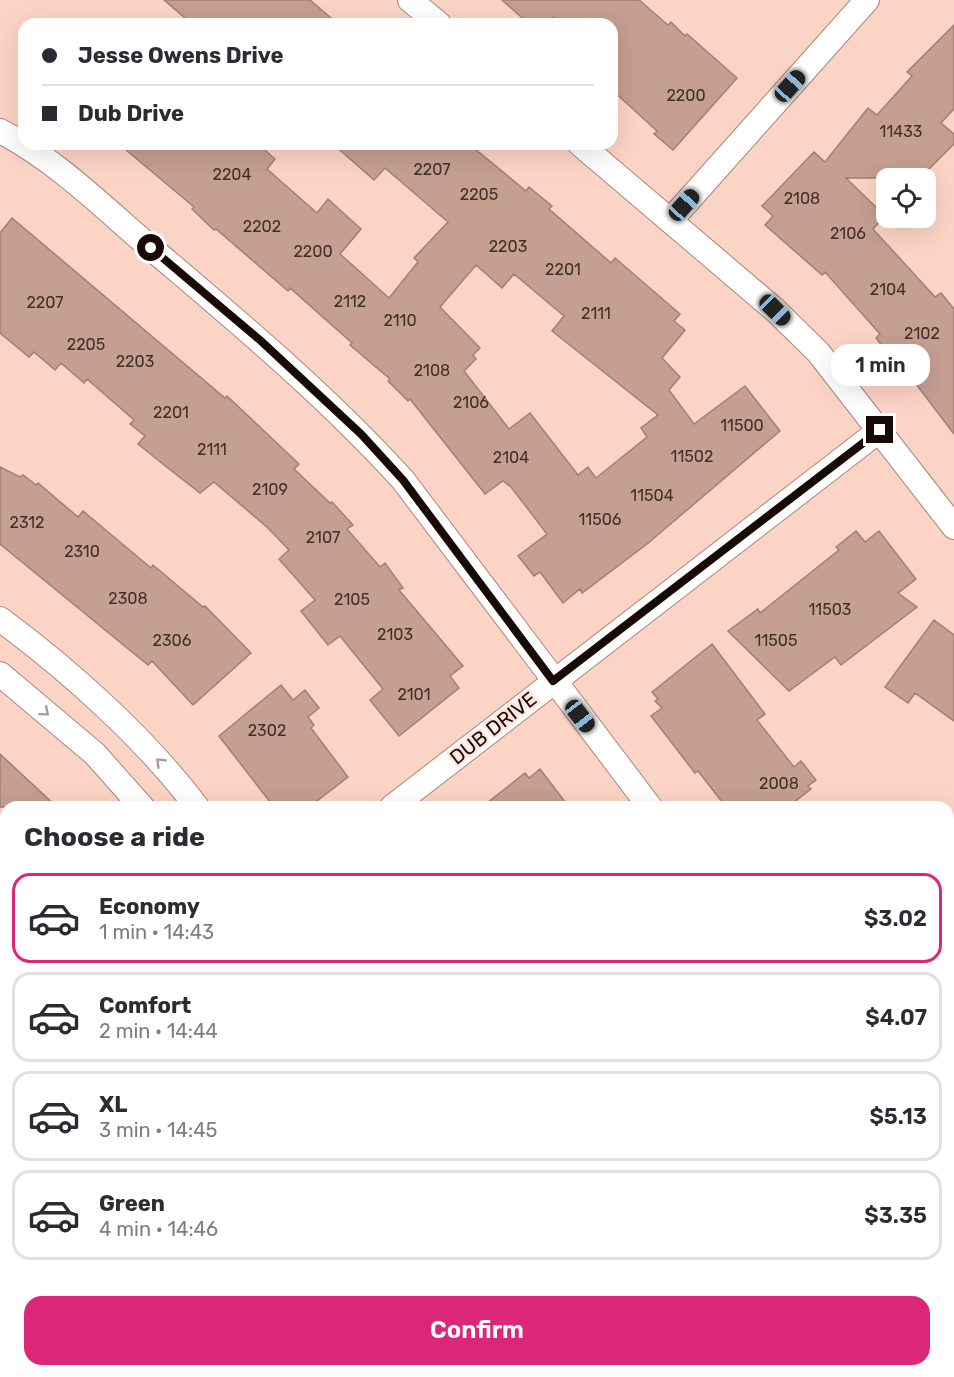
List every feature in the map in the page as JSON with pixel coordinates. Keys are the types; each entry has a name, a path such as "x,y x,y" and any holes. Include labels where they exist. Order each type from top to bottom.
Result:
{"street":[{"path":"410,0 432,18"},
{"path":"670,221 867,0"},
{"path":"0,131 18,141"},
{"path":"32,150 261,341 361,434 403,480 645,801"},
{"path":"587,150 775,310 809,343 880,430 954,527"},
{"name":"DUB DRIVE","path":"400,801 880,430"},
{"path":"0,619 119,720 172,774 192,801"},
{"path":"0,674 95,754 137,801"}],"building":[{"path":"164,0 310,0 331,18 185,18"},
{"path":"502,0 639,0 668,25 671,22 685,36 687,34 737,78 673,150 654,134 657,131 618,95 618,18 522,18"},
{"path":"954,25 954,109 941,123 954,134 954,144 930,168 876,168 876,178 846,178 876,207 876,226 873,229 935,297 941,293 954,309 954,434 897,359 894,361 876,338 880,334 825,272 822,275 765,225 773,216 762,206 814,152 825,162 868,108 877,115 912,76 907,72"},
{"path":"126,150 265,150 275,159 267,169 317,213 328,199 361,229 340,254 389,298 418,262 414,258 448,222 385,168 374,180 340,150 476,150 526,191 529,187 552,206 549,209 611,263 615,258 680,314 674,321 685,330 662,358 680,377 669,390 694,424 745,386 780,431 647,544 582,593 580,589 563,603 540,572 534,576 518,556 547,534 511,487 503,481 485,494 410,399 408,401 388,381 390,379 290,288 288,291 192,209 194,207","holes":["476,265 502,288 514,274 564,316 552,331 658,415 641,428 647,437 596,478 588,467 578,475 530,413 509,429 464,371 476,359 473,355 480,348 440,307"]},
{"path":"12,218 225,398 227,396 299,464 294,469 330,503 332,502 353,525 347,529 380,567 385,563 403,588 399,590 463,666 450,676 459,688 399,736 370,700 383,689 340,636 328,645 301,611 315,600 279,559 289,550 268,528 214,482 200,493 138,444 145,436 130,424 134,420 87,379 84,383 61,363 55,370 34,352 29,357 0,333 0,233"},
{"path":"0,467 20,477 23,475 36,485 38,483 78,517 83,511 151,568 153,565 203,607 205,606 251,653 193,705 152,661 148,665 0,544"},
{"path":"856,531 865,542 879,531 916,579 898,593 917,607 841,665 835,657 789,691 728,631 758,609 760,613 839,550 836,547"},
{"path":"934,620 954,635 954,721 915,693 908,703 885,687"},
{"path":"712,644 765,714 757,720 794,767 801,761 816,780 808,786 811,789 796,801 721,801 698,771 695,773 651,716 662,708 655,701 658,699 652,692"},
{"path":"281,685 293,700 305,690 319,708 308,717 314,725 311,728 348,777 317,801 269,801 219,736"},
{"path":"0,754 51,801 0,801"},
{"path":"540,769 564,801 490,801 525,773 529,778"}],"route":[{"path":"151,248 261,341 361,434 403,480 553,681 880,430"}]}
